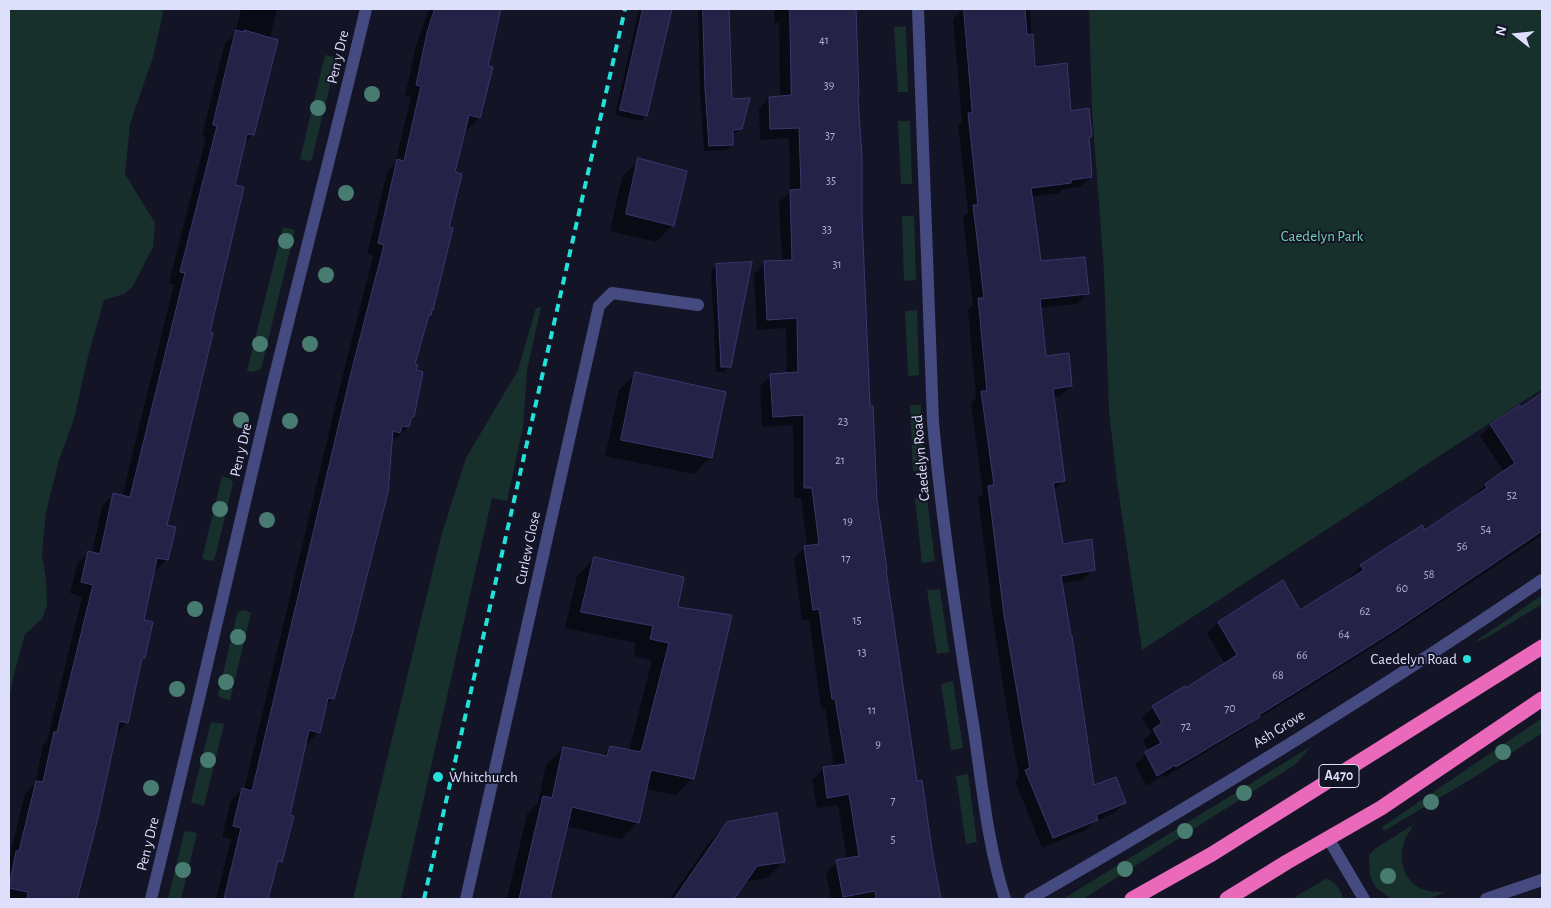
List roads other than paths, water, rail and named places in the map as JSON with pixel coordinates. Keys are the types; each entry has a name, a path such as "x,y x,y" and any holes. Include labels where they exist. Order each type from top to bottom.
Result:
{"highway":[{"name":"A470","path":"1132,899 1220,849 1542,647"},
{"path":"1227,899 1381,808 1542,699"}],"street":[{"name":"Pen y Dre","path":"151,899 276,375 366,9"},
{"name":"Caedelyn Road","path":"918,9 933,422 938,483 991,841 1005,899"},
{"name":"Curlew Close","path":"466,899 599,306 612,293 698,305"},
{"name":"Ash Grove","path":"1030,899 1192,804 1471,628 1542,580"},
{"path":"1328,838 1364,899"},
{"path":"1486,899 1500,897 1542,880"}],"railway":[{"path":"424,899 625,9"}],"place":[{"name":"Caedelyn Road","path":"1467,659"},
{"name":"Whitchurch","path":"438,777"}],"park label":[{"name":"Caedelyn Park","path":"1322,236"}]}
